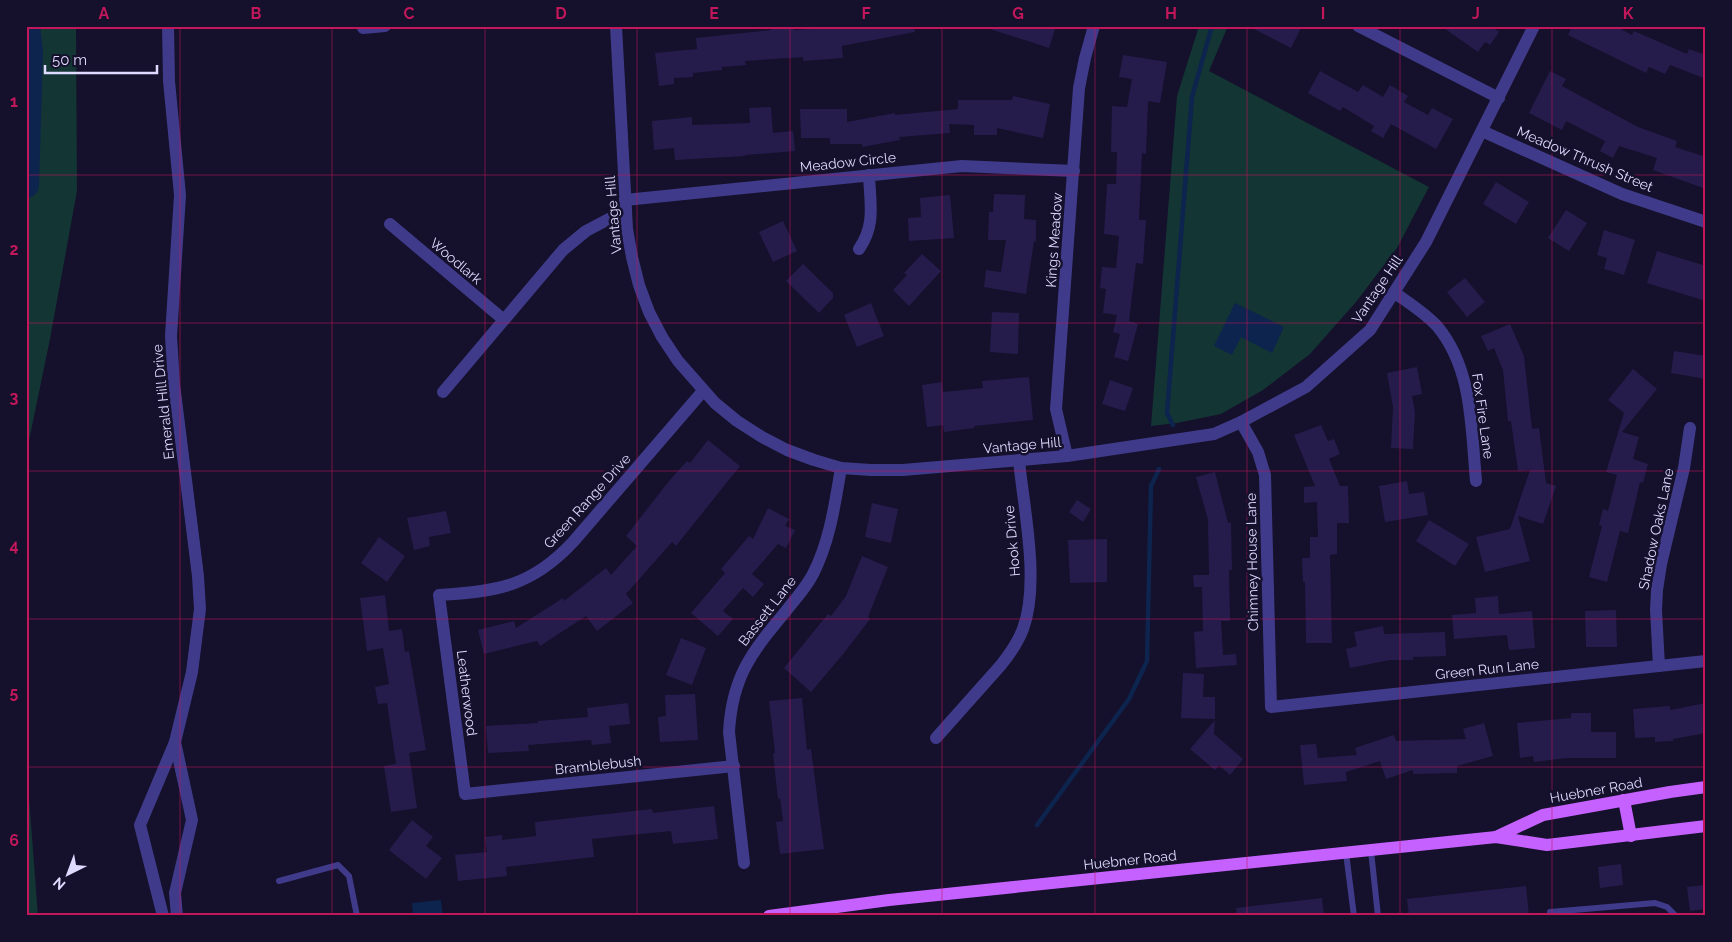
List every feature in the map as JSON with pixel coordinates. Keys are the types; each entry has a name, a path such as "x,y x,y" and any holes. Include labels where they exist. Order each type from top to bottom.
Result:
{"main road":[{"name":"Huebner Road","path":"1496,837 1543,814 1706,787"},
{"path":"1624,800 1631,836"},
{"name":"Huebner Road","path":"768,916 890,900 1496,837 1546,845 1706,826"}],"street":[{"name":"Emerald Hill Drive","path":"163,916 140,825 175,742 192,672 200,609 198,576 174,384 171,336 180,195 169,81 168,26"},
{"path":"363,27 385,26"},
{"name":"Vantage Hill","path":"616,26 626,205 632,257 639,285 649,312 662,337 678,361 703,391 737,421 762,437 787,450 814,460 842,468 871,470 903,470 1019,461 1214,434 1242,422 1306,387 1370,330 1395,293 1426,242 1534,26"},
{"name":"Kings Meadow","path":"1066,456 1056,409 1079,88 1094,26"},
{"path":"1358,26 1499,98"},
{"name":"Meadow Thrush Street","path":"1482,131 1622,194 1706,222"},
{"name":"Meadow Circle","path":"443,392 563,250 574,240 626,205 869,175 962,166 1074,171"},
{"path":"859,249 866,238 872,221 869,175"},
{"name":"Woodlark","path":"390,224 504,320"},
{"name":"Fox Fire Lane","path":"1395,293 1437,326 1452,347 1462,371 1468,397 1476,481"},
{"name":"Green Range Drive","path":"439,596 479,593 509,586 550,564 573,542 703,391"},
{"name":"Chimney House Lane","path":"1242,422 1258,452 1265,475 1271,707"},
{"name":"Shadow Oaks Lane","path":"1659,666 1656,610 1657,590 1661,564 1684,468 1690,428"},
{"name":"Hook Drive","path":"936,738 1010,654 1023,629 1029,603 1031,574 1019,461"},
{"name":"Bassett Lane","path":"744,863 729,732 736,687 755,647 805,588 813,575 829,533 842,468"},
{"name":"Leatherwood","path":"439,596 465,794"},
{"name":"Green Run Lane","path":"1271,707 1706,661"},
{"name":"Emerald Hill Drive","path":"175,742 192,820 175,893 177,916"},
{"name":"Bramblebush","path":"465,794 734,766"}],"lane":[{"path":"1371,851 1378,916"},
{"path":"1346,853 1354,916"},
{"path":"279,881 338,865 349,876 357,916"},
{"path":"1550,912 1655,903 1667,907 1676,916"}],"green space":[{"path":"26,26 76,26 77,191 50,339 26,455"},
{"path":"1199,26 1228,26 1209,71 1429,187 1397,248 1356,302 1310,354 1263,390 1221,414 1151,426 1177,96"},
{"path":"26,757 38,916 26,916"}],"water":[{"path":"1235,303 1284,327 1272,353 1241,337 1232,355 1214,346"},
{"path":"441,900 443,916 413,916 412,903"}],"building":[{"path":"771,26 793,26 794,30 828,28 828,26 914,26 915,32 842,46 843,58 803,61 803,57 745,61 746,65 722,67 722,70 693,73 693,77 674,78 674,84 659,86 655,53 697,49 696,38 771,30"},
{"path":"991,26 1056,26 1049,48 990,29"},
{"path":"1248,26 1302,26 1291,48"},
{"path":"1441,26 1491,26 1499,32 1490,45 1485,42 1478,52"},
{"path":"1572,26 1615,26 1632,35 1634,31 1687,54 1689,49 1706,55 1706,79 1670,65 1665,74 1649,67 1646,73 1568,35"},
{"path":"1123,55 1167,62 1160,103 1148,101 1146,154 1142,153 1139,220 1146,220 1143,264 1136,263 1129,321 1138,324 1128,361 1114,357 1120,334 1113,332 1117,315 1103,313 1106,289 1100,288 1102,267 1116,268 1119,236 1104,234 1107,184 1116,184 1117,152 1111,152 1112,106 1127,107 1132,79 1119,77"},
{"path":"1320,71 1358,92 1363,85 1383,97 1390,85 1408,96 1404,102 1428,115 1432,108 1453,119 1436,149 1391,124 1383,138 1371,131 1374,126 1343,107 1340,111 1308,93"},
{"path":"1550,71 1566,79 1562,86 1638,127 1677,141 1675,147 1706,157 1706,189 1653,170 1657,158 1619,146 1613,158 1600,151 1605,141 1566,121 1562,130 1529,113"},
{"path":"1013,96 1050,104 1043,138 997,128 997,135 974,135 974,125 949,124 950,133 899,137 900,140 862,147 862,144 830,144 830,138 801,138 800,109 847,109 847,122 895,113 895,115 958,109 958,100 1012,100"},
{"path":"771,107 773,133 793,131 795,151 675,160 674,148 654,150 652,121 692,117 692,125 750,123 749,108"},
{"path":"1496,182 1529,202 1516,224 1483,204"},
{"path":"994,194 1025,195 1024,219 1036,220 1036,242 1034,241 1026,294 984,287 986,270 1001,272 1006,240 988,240 989,212 993,212"},
{"path":"950,195 954,238 909,241 908,218 921,217 920,198"},
{"path":"1566,210 1587,223 1569,251 1548,238"},
{"path":"783,221 797,251 773,262 759,232"},
{"path":"1604,230 1635,240 1624,275 1604,269 1607,258 1597,255"},
{"path":"1657,251 1706,266 1706,301 1647,283"},
{"path":"922,254 941,271 909,306 893,290 907,275 904,273"},
{"path":"803,264 833,293 833,298 819,313 786,281"},
{"path":"1465,278 1485,302 1467,317 1447,292"},
{"path":"871,303 884,336 857,347 844,315"},
{"path":"992,312 1019,313 1018,354 990,352"},
{"path":"1510,324 1524,356 1532,429 1539,428 1546,483 1556,486 1543,524 1518,516 1530,561 1485,572 1476,537 1510,529 1530,470 1518,471 1511,421 1508,421 1503,370 1494,348 1488,351 1481,336"},
{"path":"1674,351 1706,356 1706,379 1671,373"},
{"path":"1417,367 1422,394 1412,396 1415,412 1413,449 1391,448 1393,407 1387,373"},
{"path":"1633,369 1657,389 1622,432 1639,437 1633,459 1648,464 1643,483 1640,482 1628,533 1620,531 1607,582 1589,577 1602,526 1599,525 1603,509 1608,511 1617,475 1606,472 1624,413 1608,400"},
{"path":"1029,377 1033,420 974,426 974,428 944,432 943,425 927,427 922,385 942,382 943,392 983,388 982,381"},
{"path":"1110,380 1133,388 1125,411 1102,404"},
{"path":"1321,425 1328,441 1334,439 1340,454 1329,459 1340,486 1348,486 1349,523 1337,523 1337,554 1330,555 1332,643 1306,643 1305,582 1303,582 1302,558 1310,558 1310,537 1318,537 1317,502 1304,503 1304,487 1315,486 1294,435"},
{"path":"708,440 740,466 676,546 672,542 626,594 633,603 597,631 586,616 540,646 537,641 484,654 478,630 514,621 516,628 563,598 564,601 606,568 611,575 637,546 626,536 669,481 687,461 690,463"},
{"path":"1215,472 1228,523 1231,523 1232,570 1229,570 1230,621 1221,621 1223,655 1236,654 1237,665 1196,668 1194,632 1203,631 1202,587 1194,587 1193,575 1209,575 1208,520 1196,477"},
{"path":"1407,481 1409,494 1424,492 1428,515 1385,522 1379,486"},
{"path":"1077,500 1091,509 1083,522 1069,512"},
{"path":"872,503 898,509 891,543 865,537"},
{"path":"768,508 789,519 785,526 795,530 786,548 778,544 752,574 764,584 753,597 743,588 723,611 733,619 718,636 691,613 725,573 721,569 749,536 753,539"},
{"path":"446,511 451,533 429,537 430,546 414,550 407,518"},
{"path":"1429,520 1469,544 1455,566 1416,541"},
{"path":"379,537 405,556 387,582 361,563"},
{"path":"1107,539 1107,582 1070,583 1068,540"},
{"path":"862,556 888,567 868,617 870,619 811,692 784,668 828,614 831,616 846,596"},
{"path":"385,595 389,631 402,629 405,652 409,651 426,750 409,753 417,808 391,812 384,766 396,764 387,703 378,704 375,687 389,684 383,648 367,651 360,598"},
{"path":"1498,596 1499,614 1532,611 1535,648 1509,650 1507,635 1454,639 1452,615 1476,613 1475,598"},
{"path":"1616,610 1617,647 1586,647 1585,611"},
{"path":"1383,626 1384,634 1445,632 1446,656 1413,657 1413,660 1390,660 1350,668 1346,649 1357,646 1354,632"},
{"path":"681,638 706,648 692,685 666,675"},
{"path":"1183,673 1204,674 1203,697 1215,697 1215,719 1181,718"},
{"path":"695,694 698,740 660,742 658,717 666,716 665,695"},
{"path":"802,698 807,750 811,749 824,849 780,854 776,822 783,821 780,798 778,799 769,701"},
{"path":"628,703 630,724 609,726 611,743 592,745 591,740 528,745 529,751 488,753 486,726 538,723 538,721 588,717 587,708"},
{"path":"1706,703 1706,733 1673,739 1673,741 1655,742 1655,737 1635,738 1633,709 1670,706 1670,710"},
{"path":"1571,713 1591,713 1591,732 1616,732 1616,758 1566,758 1534,762 1533,756 1520,758 1517,723 1571,718"},
{"path":"1215,720 1214,734 1243,759 1230,775 1219,765 1215,770 1190,749"},
{"path":"1484,723 1493,756 1457,766 1457,773 1413,774 1413,770 1386,779 1380,761 1346,772 1347,781 1304,785 1300,745 1316,744 1318,758 1357,755 1355,748 1394,735 1396,741 1466,739 1463,729"},
{"path":"714,806 718,839 673,844 671,831 592,839 594,857 506,867 507,876 458,881 455,855 487,852 485,837 502,835 502,840 536,836 535,822 652,809 653,813"},
{"path":"412,820 433,837 426,846 442,858 426,879 389,850"},
{"path":"1621,864 1623,885 1600,888 1598,867"},
{"path":"1706,885 1706,909 1690,911 1687,887"},
{"path":"1526,886 1529,916 1409,916 1407,899"},
{"path":"1322,898 1324,916 1237,916 1236,908"}],"waterway":[{"path":"26,185 30,52 27,26"},
{"path":"1173,425 1167,413 1192,97 1212,26"},
{"path":"1037,825 1129,699 1147,661 1151,486 1159,469"}]}
